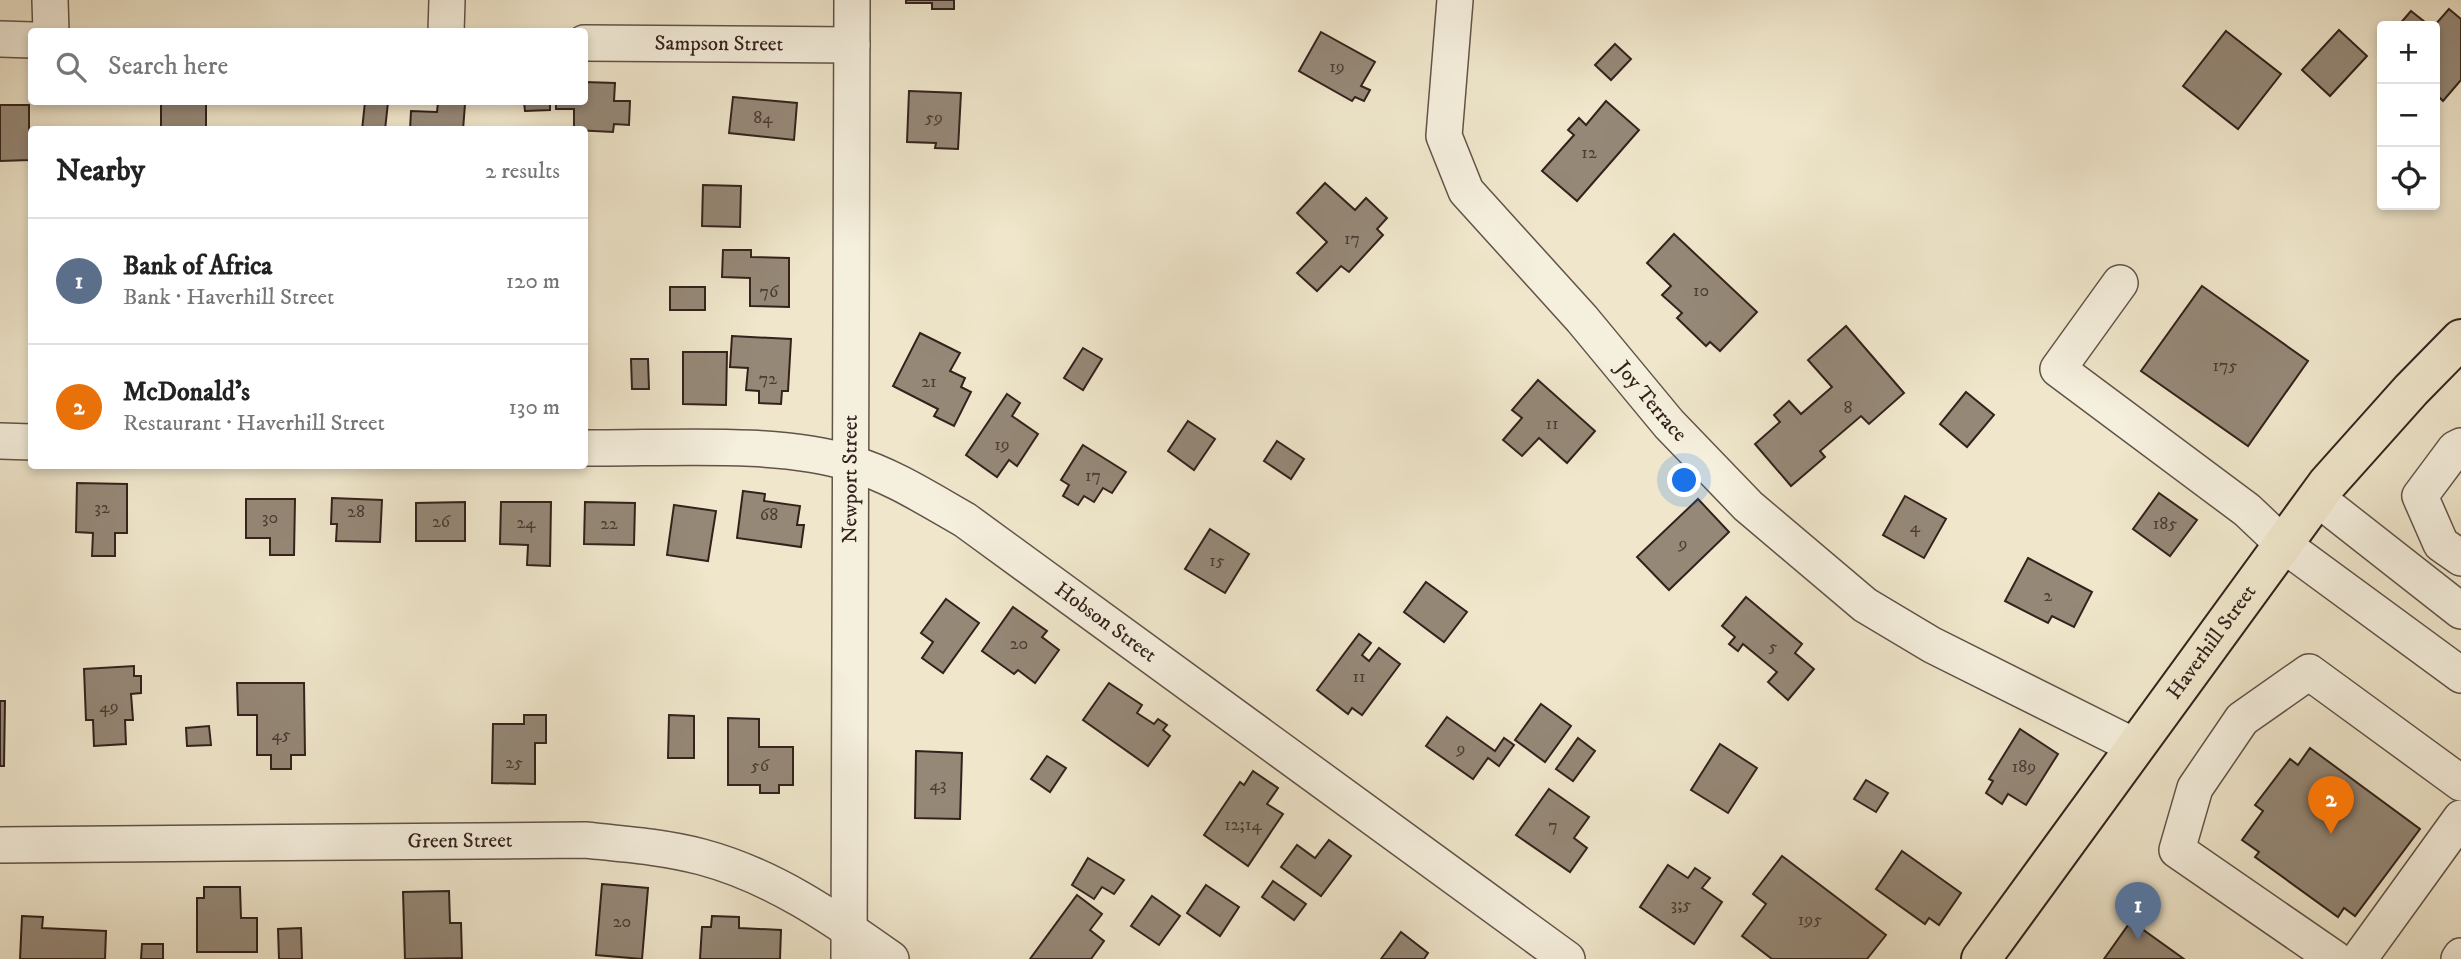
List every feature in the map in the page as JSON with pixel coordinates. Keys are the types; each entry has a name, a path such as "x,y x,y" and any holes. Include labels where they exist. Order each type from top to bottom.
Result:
{"main road":[{"name":"Haverhill Street","path":"1981,959 2317,498 2411,390 2458,346"}],"street":[{"path":"50,0 51,28"},
{"path":"446,28 447,0"},
{"name":"Newport Street","path":"849,944 852,0"},
{"name":"Joy Terrace","path":"1455,0 1444,136 1466,191 1581,319 1669,424 1748,506 1865,605 1980,670 2136,747"},
{"path":"0,39 28,40"},
{"name":"Sampson Street","path":"588,43 852,45"},
{"path":"2120,283 2058,369 2247,510 2284,545 2461,675"},
{"path":"0,441 28,442"},
{"path":"2417,577 2451,551 2420,496 2455,449 2461,446"},
{"name":"Hobson Street","path":"588,448 769,450 850,463 912,490 964,520 1567,959"},
{"path":"2317,498 2461,611"},
{"path":"2335,959 2177,850 2195,788 2242,719 2309,672 2461,783"},
{"path":"2359,959 2461,818"},
{"name":"Green Street","path":"0,845 585,839 667,849 738,869 772,883 849,944 891,959"}],"building":[{"path":"906,0 954,0 954,9 932,9 932,3 906,3"},
{"path":"2449,9 2461,19 2461,80 2443,101 2440,98 2438,21"},
{"path":"2411,11 2424,21 2402,21"},
{"path":"2339,30 2367,56 2330,96 2302,70"},
{"path":"2226,31 2281,74 2238,129 2183,86"},
{"path":"1321,32 1375,62 1361,86 1370,90 1364,101 1355,97 1352,101 1299,71"},
{"path":"1615,44 1631,59 1611,80 1595,65"},
{"path":"588,82 615,83 614,101 630,101 629,125 614,124 613,132 588,131 588,126 574,126 574,109 556,109 556,105 588,105"},
{"path":"909,91 961,93 958,149 935,148 936,143 907,142"},
{"path":"733,97 797,103 794,140 729,133"},
{"path":"1606,101 1639,130 1577,201 1542,171 1574,135 1568,130 1579,118 1586,125"},
{"path":"0,105 29,105 28,160 0,161"},
{"path":"161,105 206,105 206,126 161,126"},
{"path":"365,105 388,105 385,126 362,126"},
{"path":"438,105 465,105 463,126 410,126 411,111 437,112"},
{"path":"524,105 550,105 550,110 525,111"},
{"path":"1325,183 1355,210 1366,198 1387,218 1377,229 1383,235 1349,272 1341,266 1317,291 1297,273 1327,242 1297,213"},
{"path":"703,185 741,186 740,227 702,226"},
{"path":"1674,234 1757,312 1720,351 1710,342 1706,346 1677,318 1682,313 1662,295 1671,286 1647,263"},
{"path":"723,250 751,250 751,257 789,258 789,307 750,306 750,278 722,277"},
{"path":"2202,286 2308,361 2248,446 2141,371"},
{"path":"670,287 705,287 705,310 670,310"},
{"path":"1846,326 1904,393 1869,424 1861,416 1820,451 1825,457 1791,486 1755,444 1780,422 1774,415 1789,401 1801,414 1832,387 1808,360"},
{"path":"920,333 960,353 950,371 965,378 961,387 971,392 954,426 934,416 938,409 893,386"},
{"path":"732,336 791,339 788,391 782,391 781,404 759,403 759,391 746,390 748,368 730,367"},
{"path":"1083,348 1102,359 1083,390 1064,378"},
{"path":"683,352 727,352 726,405 683,404"},
{"path":"631,359 648,359 649,389 632,389"},
{"path":"1538,380 1595,431 1567,463 1539,438 1522,456 1503,440 1522,418 1512,410"},
{"path":"1966,392 1994,415 1967,447 1940,424"},
{"path":"1007,394 1020,403 1012,416 1038,434 1017,466 1009,460 997,477 966,455"},
{"path":"1188,421 1215,439 1194,470 1168,451"},
{"path":"1277,441 1304,459 1291,479 1264,461"},
{"path":"1083,445 1126,472 1112,493 1103,488 1094,502 1084,496 1078,505 1063,496 1069,485 1061,480"},
{"path":"77,483 127,484 127,533 115,533 115,556 92,556 93,533 76,532"},
{"path":"743,491 765,494 764,501 800,506 797,525 804,525 801,547 737,538"},
{"path":"2159,493 2197,520 2170,556 2133,529"},
{"path":"1905,496 1946,519 1924,558 1883,535"},
{"path":"332,498 382,500 380,542 336,541 337,524 331,524"},
{"path":"246,499 295,499 294,555 270,555 270,538 246,538"},
{"path":"1698,499 1729,532 1669,590 1637,557"},
{"path":"465,502 465,541 416,541 416,503"},
{"path":"501,502 551,502 550,566 527,565 528,545 500,544"},
{"path":"585,502 635,503 634,545 584,544"},
{"path":"674,505 716,511 708,561 667,555"},
{"path":"1210,529 1249,554 1225,593 1185,569"},
{"path":"2028,558 2092,592 2074,627 2052,616 2048,623 2005,601"},
{"path":"1426,582 1467,612 1444,642 1404,612"},
{"path":"1746,597 1802,644 1795,653 1814,669 1788,700 1768,682 1777,672 1743,644 1738,651 1729,644 1735,637 1722,626"},
{"path":"946,599 979,623 943,673 922,658 933,642 921,633"},
{"path":"1013,607 1047,631 1042,637 1059,650 1035,683 1018,670 1014,674 982,651"},
{"path":"1359,634 1371,643 1362,655 1369,661 1379,648 1400,664 1362,715 1352,708 1348,714 1317,690"},
{"path":"134,666 134,676 141,676 141,693 131,694 133,720 125,720 126,744 94,746 93,720 86,720 84,669"},
{"path":"237,683 304,683 305,755 291,755 291,769 271,769 271,755 257,755 257,715 238,715"},
{"path":"1109,683 1142,705 1137,713 1154,724 1158,719 1167,725 1163,730 1170,736 1148,766 1083,720"},
{"path":"0,701 5,701 4,766 0,766"},
{"path":"1541,704 1571,726 1545,762 1515,740"},
{"path":"524,715 546,715 546,743 535,743 535,784 492,783 493,724 524,724"},
{"path":"669,715 694,716 694,758 668,758"},
{"path":"1447,717 1495,751 1504,738 1514,745 1499,766 1488,758 1473,779 1426,746"},
{"path":"728,718 759,719 759,747 793,747 793,785 779,785 779,793 760,793 760,785 728,785"},
{"path":"209,726 211,745 187,746 186,728"},
{"path":"2020,729 2058,754 2026,805 2008,794 2002,804 1986,793 1993,781 1989,779"},
{"path":"1578,738 1595,751 1573,781 1556,769"},
{"path":"1720,744 1757,768 1728,813 1691,790"},
{"path":"2310,748 2420,829 2355,916 2344,908 2338,917 2255,857 2259,852 2242,840 2263,811 2255,805 2290,759 2298,765"},
{"path":"916,751 962,753 960,819 915,818"},
{"path":"1047,756 1066,768 1050,792 1031,779"},
{"path":"1253,771 1278,788 1267,804 1283,814 1248,866 1204,835 1240,782 1244,785"},
{"path":"1866,780 1888,793 1876,812 1854,799"},
{"path":"1549,789 1589,817 1574,838 1587,848 1570,872 1516,835"},
{"path":"1329,840 1351,856 1321,896 1281,867 1297,845 1315,858"},
{"path":"1902,851 1961,893 1939,925 1929,918 1925,924 1876,889"},
{"path":"1782,856 1886,935 1867,959 1772,959 1742,936 1766,904 1753,894"},
{"path":"1088,858 1124,880 1114,894 1102,887 1094,899 1072,885"},
{"path":"1668,865 1688,878 1695,868 1710,878 1702,888 1722,902 1694,944 1640,907"},
{"path":"1273,881 1306,904 1294,920 1262,897"},
{"path":"602,884 648,888 642,959 596,955"},
{"path":"1206,885 1239,907 1220,936 1187,913"},
{"path":"204,887 240,887 241,918 257,918 257,952 197,952 197,898 204,898"},
{"path":"449,891 450,923 461,923 462,958 405,959 403,892"},
{"path":"1077,895 1102,914 1090,930 1104,941 1091,959 1030,959"},
{"path":"1152,896 1180,916 1159,945 1131,926"},
{"path":"22,916 43,917 42,928 106,931 105,959 20,959"},
{"path":"712,916 739,917 739,928 781,930 780,959 700,959 702,927 711,927"},
{"path":"2131,921 2184,959 2104,959"},
{"path":"301,928 302,959 279,959 278,929"},
{"path":"1401,932 1428,953 1424,959 1381,959"},
{"path":"142,944 163,944 163,959 141,959"}],"place":[{"name":"McDonald's","path":"2331,834"},
{"name":"Bank of Africa","path":"2138,940"}]}
